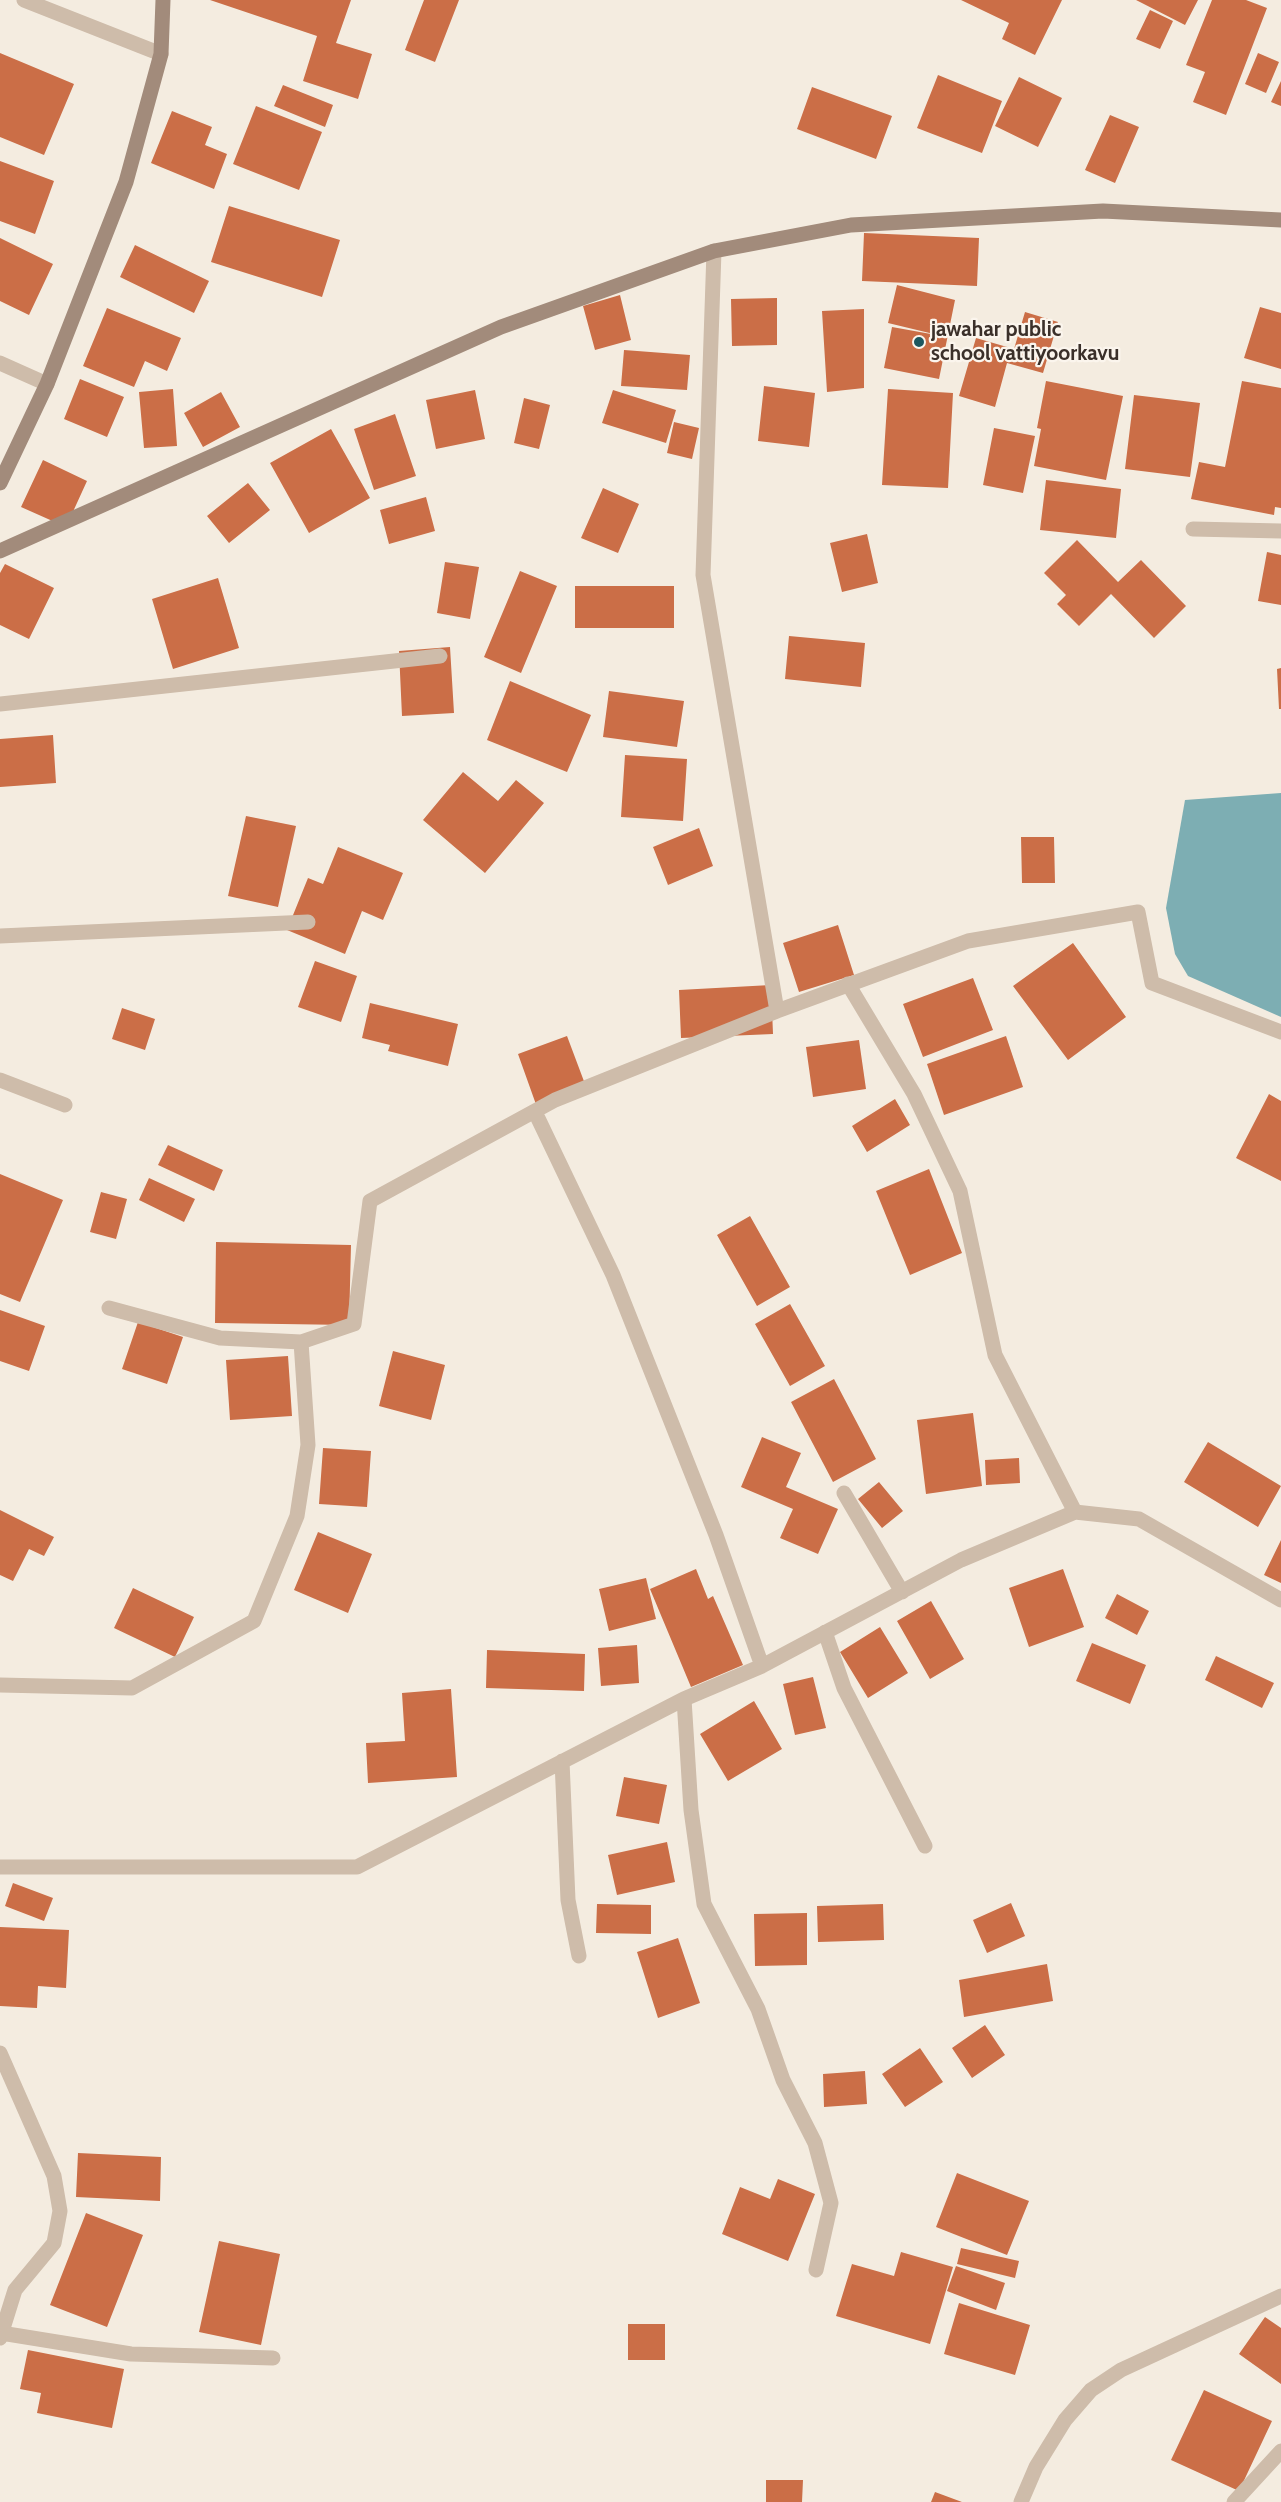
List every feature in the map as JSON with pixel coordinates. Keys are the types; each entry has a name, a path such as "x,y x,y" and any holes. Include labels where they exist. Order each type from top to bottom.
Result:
{"main road":[{"path":"0,483 47,384 126,182 161,54 163,0"},
{"path":"0,551 501,327 714,251 851,225 1080,212 1103,211 1281,220"}],"street":[{"path":"24,0 161,54"},
{"path":"714,251 704,575 777,1011"},
{"path":"0,363 47,384"},
{"path":"1193,529 1281,531"},
{"path":"0,704 440,656"},
{"path":"109,1308 220,1338 301,1342 354,1324 370,1201 555,1100 777,1011 968,941 1138,912 1152,983 1281,1032"},
{"path":"0,936 308,922"},
{"path":"848,984 914,1094 960,1191 995,1355 1075,1512"},
{"path":"0,1080 65,1105"},
{"path":"535,1112 613,1275 716,1535 762,1666"},
{"path":"0,1685 132,1688 254,1621 297,1516 308,1445 301,1342"},
{"path":"844,1493 902,1592"},
{"path":"0,1867 357,1867 684,1699 762,1666 961,1560 1075,1512 1139,1519 1281,1600"},
{"path":"825,1632 844,1688 925,1846"},
{"path":"684,1699 691,1810 704,1905 758,2009 783,2080 815,2143 831,2203 816,2270"},
{"path":"562,1761 568,1900 579,1956"},
{"path":"0,2053 54,2176 60,2211 54,2244 15,2290 0,2338"},
{"path":"1020,2502 1036,2467 1065,2420 1091,2390 1121,2370 1281,2296"},
{"path":"1,2333 131,2354 273,2358"},
{"path":"1234,2502 1281,2451"}],"water":[{"path":"1281,793 1281,1017 1188,976 1175,954 1166,908 1185,800"}],"building":[{"path":"210,0 351,0 336,43 372,54 358,99 303,81 317,36"},
{"path":"424,0 459,0 435,62 405,50"},
{"path":"961,0 1062,0 1035,55 1002,39 1009,23"},
{"path":"1136,0 1198,0 1185,25"},
{"path":"1212,0 1246,0 1267,8 1226,115 1193,102 1205,72 1186,65"},
{"path":"1150,10 1173,21 1160,49 1136,39"},
{"path":"0,53 74,84 44,155 0,137"},
{"path":"1258,53 1279,62 1266,93 1245,84"},
{"path":"938,75 1002,101 982,153 917,128"},
{"path":"1019,77 1062,98 1038,147 995,126"},
{"path":"1281,81 1281,106 1271,102"},
{"path":"283,85 333,105 325,127 274,106"},
{"path":"812,87 892,116 876,159 797,129"},
{"path":"256,106 322,132 299,190 233,164"},
{"path":"172,111 212,127 205,145 227,154 214,189 151,163"},
{"path":"1110,115 1139,127 1115,183 1085,170"},
{"path":"0,161 54,181 35,234 0,221"},
{"path":"229,206 340,240 322,297 211,262"},
{"path":"864,233 979,238 977,286 862,281"},
{"path":"0,238 53,264 29,315 0,301"},
{"path":"135,245 209,281 194,313 120,277"},
{"name":"jawahar public school vattiyoorkavu","path":"897,285 955,300 939,379 884,368 892,327 942,336 888,323"},
{"path":"620,295 631,340 595,350 583,306"},
{"path":"777,298 777,345 732,346 731,299"},
{"path":"1260,307 1281,313 1281,369 1244,358"},
{"path":"107,308 181,338 167,371 145,361 134,387 83,366"},
{"path":"864,309 864,388 827,392 822,311"},
{"path":"1025,312 1058,322 1043,373 1007,363 995,407 959,396 976,338 1014,349"},
{"path":"624,350 690,355 687,390 621,386"},
{"path":"80,379 124,397 107,437 64,419"},
{"path":"1046,381 1123,396 1106,480 1034,466 1041,429 1037,428"},
{"path":"1242,381 1281,388 1281,508 1275,507 1274,515 1191,499 1199,462 1225,467"},
{"path":"764,386 815,393 809,447 758,441"},
{"path":"173,389 177,446 144,448 139,392"},
{"path":"888,389 953,393 948,488 882,485"},
{"path":"475,390 485,439 436,449 426,400"},
{"path":"613,390 676,410 666,443 602,423"},
{"path":"221,392 240,427 203,447 184,413"},
{"path":"1134,395 1200,403 1190,477 1125,469"},
{"path":"524,398 550,405 539,449 514,443"},
{"path":"395,414 416,476 374,490 354,429"},
{"path":"674,422 699,428 692,459 667,453"},
{"path":"994,428 1035,436 1023,493 983,485"},
{"path":"331,429 370,498 309,533 270,463"},
{"path":"43,460 87,481 66,527 21,507"},
{"path":"1046,480 1121,489 1116,538 1040,530"},
{"path":"248,483 270,510 229,543 207,516"},
{"path":"603,488 639,504 618,553 581,538"},
{"path":"426,497 435,531 389,544 380,510"},
{"path":"867,534 878,583 842,592 830,543"},
{"path":"1077,540 1118,582 1141,560 1186,606 1154,638 1111,594 1079,626 1057,604 1066,595 1044,573"},
{"path":"1267,552 1281,555 1281,605 1258,601"},
{"path":"445,562 479,567 470,619 437,613"},
{"path":"5,564 54,588 29,639 0,625 0,573"},
{"path":"520,571 557,586 521,673 484,657"},
{"path":"218,578 239,648 173,669 152,599"},
{"path":"575,586 674,586 674,628 575,628"},
{"path":"789,636 865,643 861,687 785,679"},
{"path":"450,647 454,713 402,716 399,651"},
{"path":"1281,668 1281,709 1279,709 1277,669"},
{"path":"510,681 591,715 567,772 487,740"},
{"path":"609,691 684,701 677,747 603,737"},
{"path":"53,735 56,783 0,787 0,739"},
{"path":"625,755 687,759 683,821 621,817"},
{"path":"463,772 498,801 516,780 544,803 485,873 423,820"},
{"path":"246,816 296,826 278,907 228,896"},
{"path":"699,828 713,866 668,885 653,847"},
{"path":"1021,837 1054,837 1055,883 1022,883"},
{"path":"338,847 403,873 383,920 362,911 345,954 287,930 308,878 323,884"},
{"path":"838,925 854,975 799,992 783,943"},
{"path":"1073,943 1126,1017 1068,1060 1013,986"},
{"path":"315,961 357,976 341,1022 298,1007"},
{"path":"973,978 993,1030 923,1057 903,1004"},
{"path":"771,985 773,1034 681,1038 679,990"},
{"path":"370,1003 458,1024 448,1066 388,1051 390,1045 362,1038"},
{"path":"122,1008 155,1019 145,1050 112,1039"},
{"path":"567,1036 588,1092 538,1110 518,1054"},
{"path":"1006,1036 1023,1087 944,1115 927,1064"},
{"path":"859,1040 866,1089 813,1097 806,1047"},
{"path":"1269,1094 1281,1101 1281,1181 1236,1158"},
{"path":"895,1099 910,1125 867,1152 852,1126"},
{"path":"168,1145 223,1170 214,1191 158,1165"},
{"path":"929,1169 962,1253 910,1275 876,1191"},
{"path":"0,1174 63,1200 20,1302 0,1294"},
{"path":"149,1178 195,1199 184,1222 139,1200"},
{"path":"101,1192 127,1199 116,1239 90,1232"},
{"path":"750,1216 790,1287 757,1306 717,1235"},
{"path":"216,1242 351,1245 349,1325 215,1323"},
{"path":"790,1304 825,1366 790,1386 755,1324"},
{"path":"0,1310 45,1326 29,1371 0,1361"},
{"path":"138,1322 183,1337 167,1384 122,1369"},
{"path":"393,1351 445,1365 431,1420 379,1406"},
{"path":"288,1356 292,1416 230,1420 226,1360"},
{"path":"834,1379 876,1459 833,1482 791,1402"},
{"path":"973,1413 982,1486 926,1494 917,1420"},
{"path":"762,1437 801,1453 786,1487 838,1509 818,1554 780,1538 793,1509 741,1487"},
{"path":"1208,1442 1281,1486 1258,1527 1184,1482"},
{"path":"323,1448 371,1451 367,1507 319,1504"},
{"path":"1019,1458 1020,1483 986,1485 985,1460"},
{"path":"879,1482 903,1511 882,1528 858,1499"},
{"path":"0,1510 54,1537 44,1556 29,1549 13,1581 0,1575"},
{"path":"318,1532 372,1554 348,1613 294,1590"},
{"path":"1281,1540 1281,1583 1264,1575"},
{"path":"696,1569 708,1599 713,1596 743,1665 691,1687 650,1589"},
{"path":"1063,1569 1084,1627 1029,1647 1009,1588"},
{"path":"646,1578 656,1619 609,1631 599,1589"},
{"path":"133,1588 194,1617 175,1657 114,1628"},
{"path":"1117,1594 1149,1611 1137,1635 1105,1618"},
{"path":"931,1601 964,1659 930,1679 897,1621"},
{"path":"880,1627 908,1673 868,1698 840,1652"},
{"path":"1092,1643 1146,1665 1130,1704 1076,1681"},
{"path":"637,1645 639,1683 601,1686 598,1648"},
{"path":"487,1650 585,1654 584,1691 486,1688"},
{"path":"1216,1656 1274,1683 1262,1708 1205,1680"},
{"path":"813,1677 826,1728 795,1735 783,1684"},
{"path":"451,1689 457,1777 368,1783 366,1743 405,1741 402,1693"},
{"path":"754,1701 782,1749 728,1781 700,1734"},
{"path":"624,1777 667,1785 659,1824 616,1816"},
{"path":"667,1842 675,1882 617,1895 608,1855"},
{"path":"13,1883 53,1898 44,1921 5,1906"},
{"path":"1011,1903 1025,1936 987,1953 973,1920"},
{"path":"597,1904 651,1905 651,1934 596,1933"},
{"path":"883,1904 884,1940 818,1942 817,1906"},
{"path":"807,1913 807,1965 755,1966 754,1914"},
{"path":"0,1927 69,1930 66,1988 38,1986 37,2008 0,2006"},
{"path":"678,1938 700,2003 658,2018 637,1952"},
{"path":"1047,1964 1053,2001 964,2017 959,1980"},
{"path":"985,2025 1005,2055 972,2078 952,2048"},
{"path":"920,2048 943,2082 905,2107 882,2074"},
{"path":"865,2071 867,2104 824,2107 823,2074"},
{"path":"78,2153 161,2157 160,2201 76,2197"},
{"path":"957,2173 1029,2201 1007,2255 936,2227"},
{"path":"778,2179 815,2194 788,2261 722,2234 740,2187 770,2199"},
{"path":"86,2213 143,2235 107,2327 50,2305"},
{"path":"219,2241 280,2254 261,2345 199,2332"},
{"path":"961,2248 1019,2261 1015,2278 957,2264"},
{"path":"901,2252 953,2267 930,2344 836,2316 852,2264 894,2276"},
{"path":"956,2266 1005,2283 996,2310 947,2291"},
{"path":"959,2303 1030,2325 1015,2375 944,2354"},
{"path":"1265,2317 1281,2328 1281,2384 1239,2354"},
{"path":"628,2324 665,2324 665,2360 628,2360"},
{"path":"28,2350 124,2369 112,2428 37,2413 41,2393 20,2389"},
{"path":"1204,2390 1272,2421 1239,2491 1171,2460"},
{"path":"766,2480 803,2480 802,2502 766,2502"},
{"path":"935,2492 962,2502 931,2502"}],"place":[{"name":"jawahar public school vattiyoorkavu","path":"919,342"}]}
